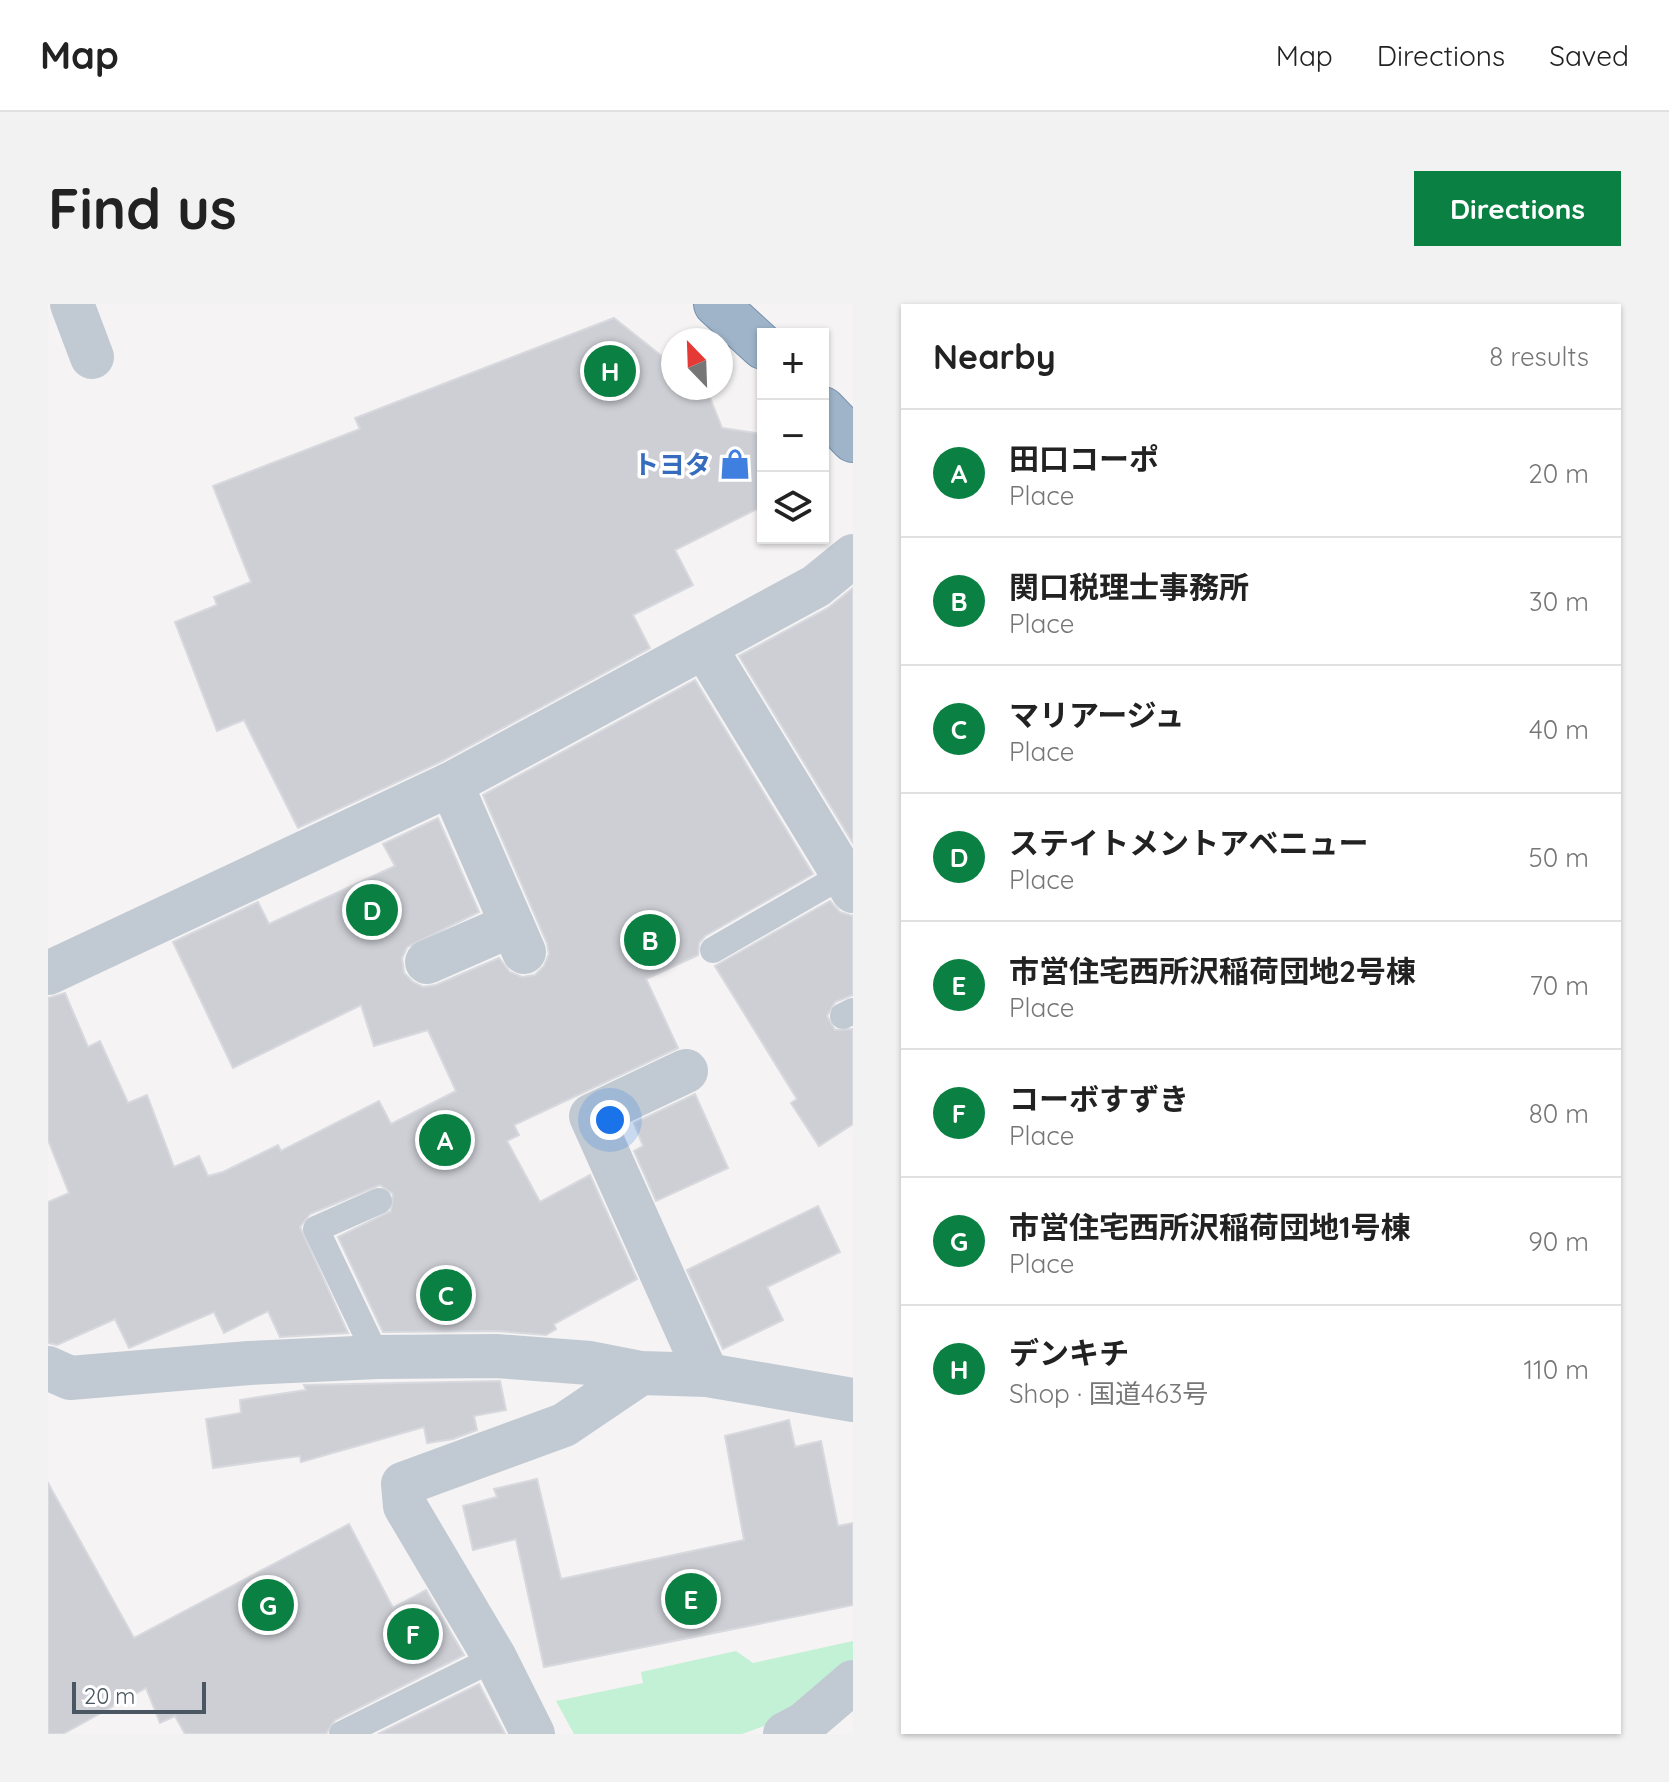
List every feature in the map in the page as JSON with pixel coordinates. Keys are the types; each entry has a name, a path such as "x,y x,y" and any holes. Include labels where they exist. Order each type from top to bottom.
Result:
{"highway":[{"path":"716,304 757,342"},
{"path":"829,415 853,440"}],"street":[{"path":"72,304 92,357"},
{"path":"48,973 451,784 816,586 853,556"},
{"path":"705,648 848,883"},
{"path":"427,962 518,938 451,784"},
{"path":"686,1071 591,1116 707,1375"},
{"path":"48,1368 70,1378 377,1357 496,1356 590,1363 641,1373 707,1375 853,1400"},
{"path":"533,1734 495,1658 405,1506 403,1484 564,1425 641,1373"},
{"path":"785,1734 804,1724 853,1682"}],"lane":[{"path":"713,950 848,883"},
{"path":"377,1357 316,1229 379,1201"},
{"path":"342,1734 495,1658"}],"green space":[{"path":"853,1641 853,1664 778,1721 742,1734 574,1734 556,1701 643,1683 641,1672 736,1651 753,1663"}],"building":[{"path":"614,318 661,355 661,400 711,400 722,428 757,433 757,509 675,550 693,585 633,615 650,648 440,762 298,828 244,720 217,731 175,622 217,605 214,597 251,582 213,486 360,429 355,418"},
{"path":"853,588 853,843 739,656 828,608"},
{"path":"695,680 813,874 705,936 699,943 698,955 646,979 678,1048 514,1125 519,1135 507,1141 540,1202 590,1175 637,1279 554,1324 556,1329 546,1335 496,1331 383,1332 338,1237 391,1211 393,1194 380,1185 310,1214 300,1227 348,1333 280,1337 268,1311 224,1333 214,1312 129,1348 115,1319 57,1345 48,1343 48,1202 69,1193 48,1140 48,998 65,993 88,1047 100,1041 128,1103 147,1095 174,1167 199,1156 208,1176 223,1172 278,1145 281,1151 379,1101 391,1124 456,1091 428,1030 374,1046 361,1005 233,1068 173,942 258,902 269,924 395,866 383,844 438,818 479,912 407,947 402,958 404,973 423,987 436,985 499,958 510,972 522,977 535,975 544,966 549,954 547,943 483,795"},
{"path":"830,901 840,912 853,916 853,995 835,1002 827,1016 835,1030 853,1029 853,1124 819,1146 791,1103 797,1099 715,966"},
{"path":"695,1094 728,1168 656,1201 634,1151 643,1146 634,1123"},
{"path":"818,1206 840,1252 767,1287 783,1320 723,1349 687,1270"},
{"path":"500,1381 506,1410 474,1416 477,1430 453,1439 427,1443 424,1427 301,1462 300,1456 213,1468 206,1419 241,1413 240,1400 306,1390 304,1385"},
{"path":"789,1420 795,1447 821,1441 838,1526 853,1523 853,1605 544,1667 516,1539 473,1550 463,1506 497,1497 494,1489 537,1479 561,1579 744,1540 725,1436"},
{"path":"48,1483 134,1638 349,1524 393,1608 426,1590 464,1655 335,1720 326,1734 185,1734 175,1716 160,1723 146,1688 63,1734 48,1734"},
{"path":"479,1684 505,1734 378,1734"}],"place":[{"name":"デンキチ","path":"610,371"},
{"name":"トヨタ","path":"735,464"},
{"name":"ステイトメントアベニュー","path":"372,910"},
{"name":"関口税理士事務所","path":"650,940"},
{"name":"田口コーポ","path":"445,1140"},
{"name":"マリアージュ","path":"446,1295"},
{"name":"市営住宅西所沢稲荷団地2号棟","path":"691,1599"},
{"name":"市営住宅西所沢稲荷団地1号棟","path":"268,1605"},
{"name":"コーボすずき","path":"413,1634"}]}
